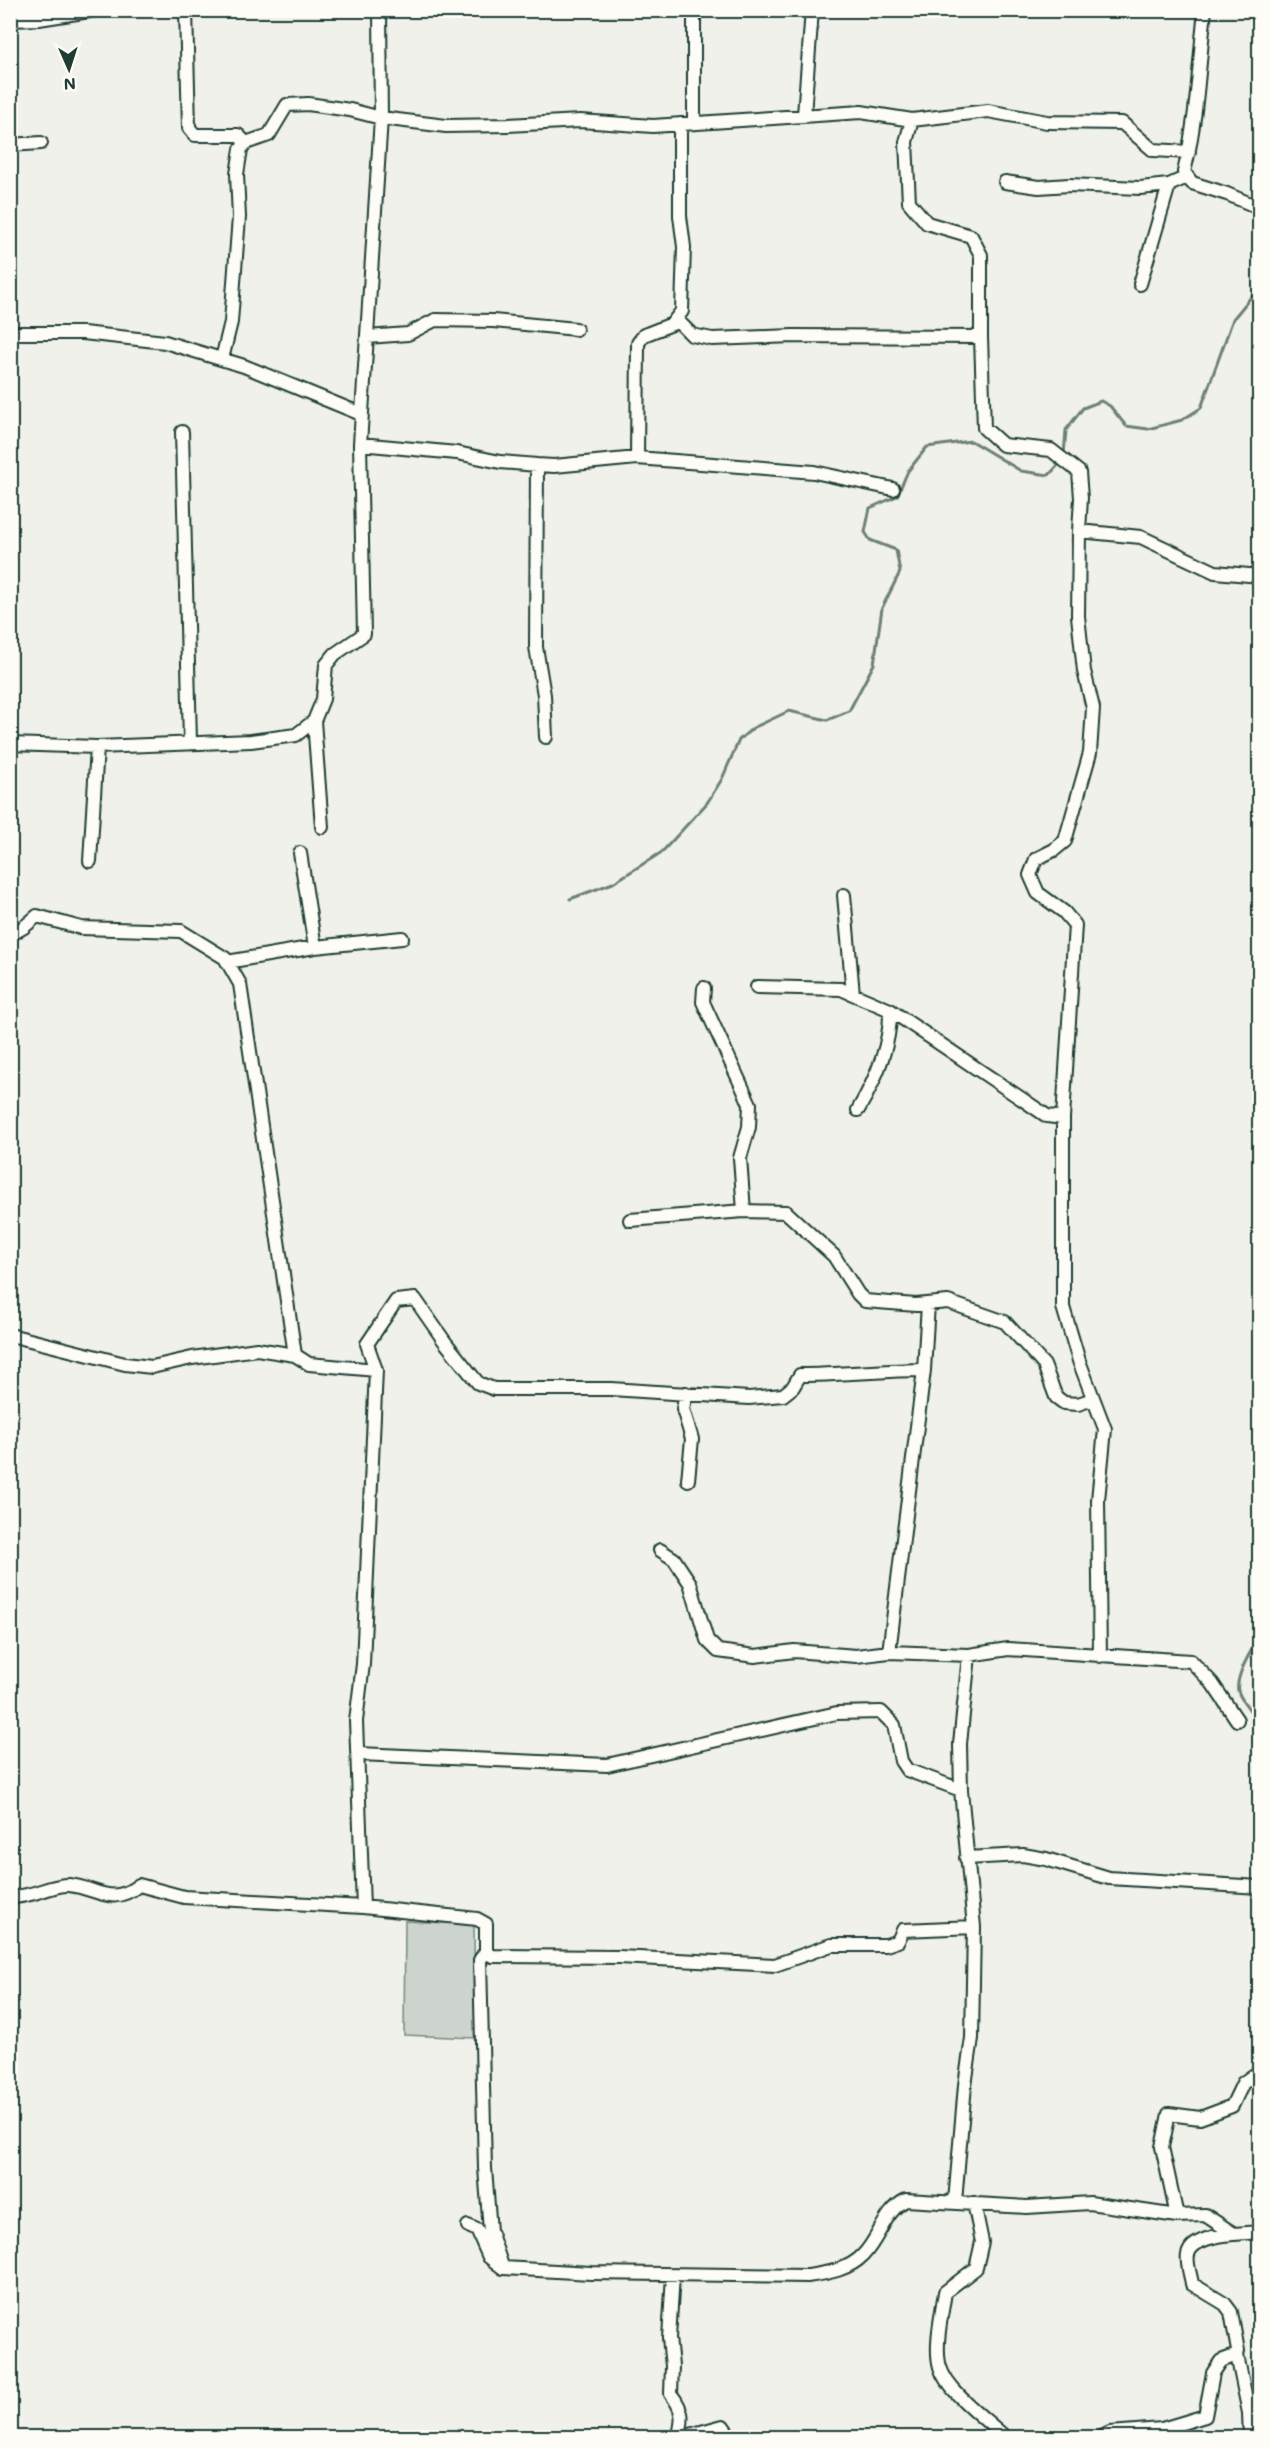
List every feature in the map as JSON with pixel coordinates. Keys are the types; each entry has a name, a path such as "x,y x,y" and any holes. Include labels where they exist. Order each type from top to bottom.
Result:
{"street":[{"path":"10,20 39,19 96,10"},
{"path":"186,10 189,128 195,135 238,135 246,143"},
{"path":"322,827 314,721 323,699 326,665 335,654 364,634 360,532 360,444 381,118 380,10"},
{"path":"694,10 694,123"},
{"path":"804,115 812,10"},
{"path":"1205,10 1189,152 1184,172 1192,183 1260,208"},
{"path":"222,359 231,322 239,218 237,174 241,149 246,143 268,135 286,105 308,104 350,110 381,118 446,126 580,121 653,126 861,112 912,120 988,111 1047,122 1122,123 1154,150 1189,152"},
{"path":"912,120 906,142 909,201 927,223 971,236 981,255 984,428 1003,445 1051,450 1079,472 1082,498 1079,531 1078,616 1084,671 1093,708 1090,753 1065,841 1054,850 1036,859 1030,875 1038,893 1064,912 1075,925 1063,1119 1063,1307 1079,1361 1105,1429 1098,1500 1100,1656"},
{"path":"637,458 638,343 644,335 672,324 682,311 684,247 680,216 680,124"},
{"path":"10,145 41,143"},
{"path":"1005,182 1038,187 1069,185 1140,188 1169,185 1187,177"},
{"path":"1140,284 1169,185"},
{"path":"676,319 692,335 712,339 793,336 981,337"},
{"path":"367,337 408,334 435,320 493,321 576,329"},
{"path":"10,333 83,333 165,342 244,366 361,414"},
{"path":"182,432 190,741"},
{"path":"360,444 457,453 500,462 537,465 554,466 637,458 814,472 893,489"},
{"path":"537,465 536,646 544,695 546,737"},
{"path":"1079,531 1140,537 1215,572 1260,576"},
{"path":"10,744 97,747 190,741 251,741 296,735 314,721"},
{"path":"90,861 97,747"},
{"path":"300,853 315,947"},
{"path":"844,895 853,994"},
{"path":"10,935 37,916 81,928 182,931 225,958 240,984 295,1355"},
{"path":"227,962 315,947 402,938"},
{"path":"757,987 841,989 853,994 890,1010 1047,1116 1063,1119"},
{"path":"704,988 703,1002 750,1104 749,1127 740,1158 744,1211"},
{"path":"858,1110 873,1085 890,1024 890,1010"},
{"path":"630,1220 744,1211 786,1212 834,1256 865,1301 928,1304 948,1302 1005,1322 1044,1365 1056,1397 1064,1403 1078,1404 1093,1399"},
{"path":"363,1906 356,1721 363,1664 376,1370 367,1344 396,1301 415,1299 445,1342 478,1383 494,1389 572,1388 749,1398 783,1395 793,1387 800,1375 924,1370"},
{"path":"889,1652 924,1370 928,1304"},
{"path":"10,1335 125,1364 152,1367 257,1348 295,1355 309,1364 376,1370"},
{"path":"686,1393 683,1409 692,1439 688,1480"},
{"path":"660,1550 674,1559 690,1583 707,1640 718,1651 755,1656 794,1651 856,1656 889,1652 969,1655 1008,1649 1191,1661 1212,1683 1237,1720"},
{"path":"955,2202 965,2085 972,2038 974,1927 966,1857 960,1744 969,1655"},
{"path":"359,1754 607,1765 837,1713 881,1712 894,1725 901,1761 907,1770 961,1791"},
{"path":"966,1857 1023,1855 1046,1859 1109,1878 1260,1887"},
{"path":"10,1897 21,1898 68,1885 103,1895 126,1895 139,1885 184,1897 363,1906 477,1919 486,1923 486,1951 480,1960 485,2168 490,2231 503,2268"},
{"path":"486,1951 492,1956 619,1957 775,1965 831,1946 886,1946 898,1941 903,1930 974,1927"},
{"path":"1177,2216 1162,2147 1168,2114 1200,2118 1232,2106 1243,2083 1260,2071"},
{"path":"468,2226 477,2230 489,2257 503,2268 673,2275 808,2276 836,2272 863,2255 895,2205 906,2200 1027,2207 1090,2203 1177,2216 1205,2215 1234,2234"},
{"path":"974,2203 982,2242 976,2268 945,2292 940,2326 939,2364 944,2379 1006,2438"},
{"path":"1250,2438 1249,2413 1231,2312 1225,2304 1192,2284 1187,2256 1193,2247 1215,2235 1260,2232"},
{"path":"673,2275 669,2338 672,2366 670,2394 680,2407 682,2424 678,2438 723,2427 731,2438"},
{"path":"1100,2438 1110,2433 1162,2429 1205,2416 1213,2373 1221,2361 1237,2355"}],"shaded area":[{"path":"405,1921 474,1924 475,2038 404,2035"}],"waterway":[{"path":"1064,455 1066,430 1083,408 1101,401 1110,406 1126,426 1148,429 1182,420 1201,408 1233,319 1260,286"},
{"path":"570,899 613,883 662,852 707,803 722,779 739,740 753,728 789,711 827,720 849,711 874,664 882,608 900,572 896,550 870,540 865,532 870,508 897,496 908,471 927,447 971,441 1021,471 1049,475 1060,463"},
{"path":"1251,1712 1240,1696 1238,1685 1244,1663 1260,1638"}]}
